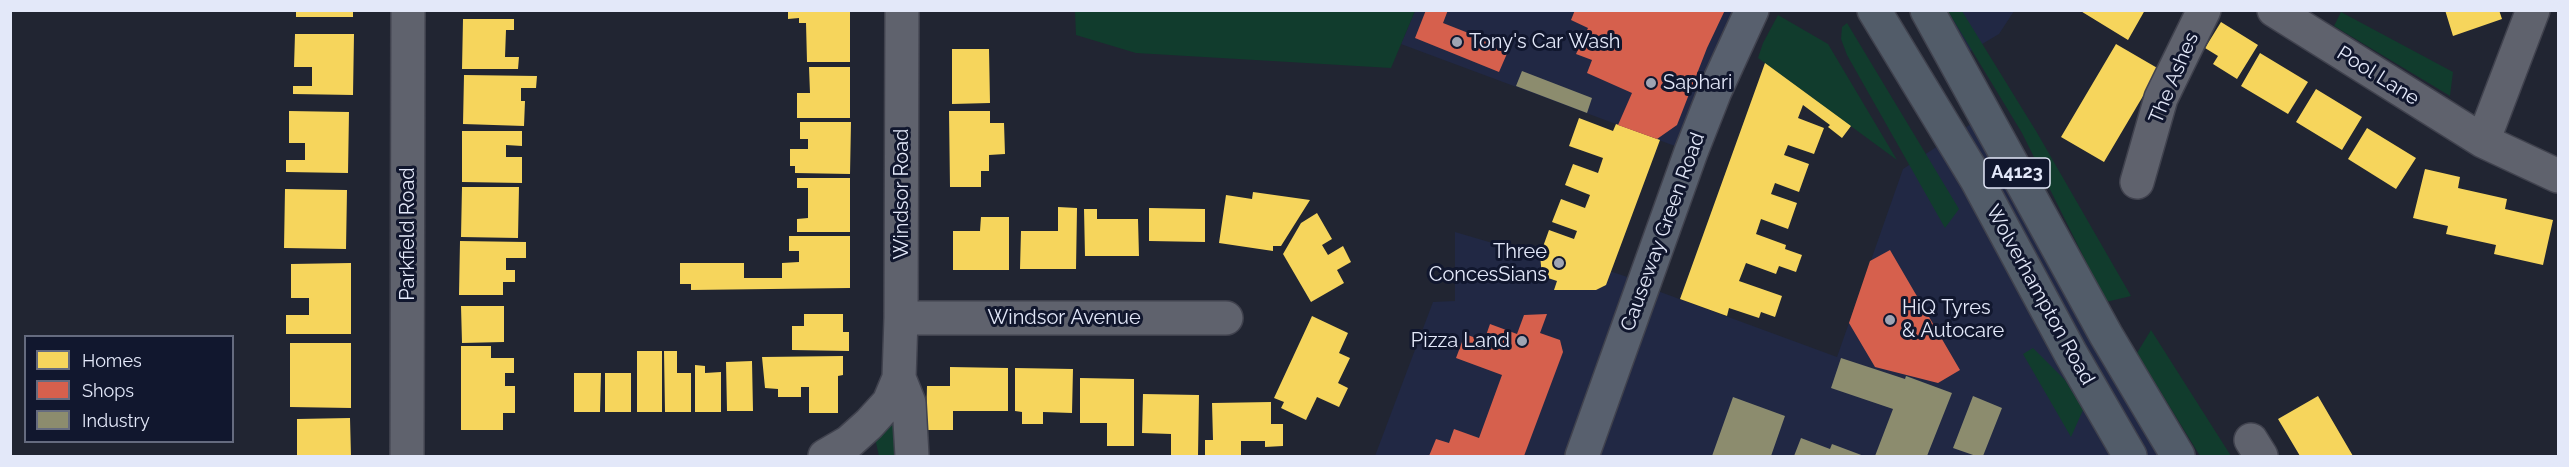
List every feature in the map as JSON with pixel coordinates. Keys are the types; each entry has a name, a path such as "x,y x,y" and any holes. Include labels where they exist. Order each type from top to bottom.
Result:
{"highway":[{"name":"Wolverhampton Road","path":"1874,10 1977,180 2071,354 2130,456"},
{"name":"Wolverhampton Road","path":"1927,10 2100,324 2178,456"}],"main road":[{"name":"Causeway Green Road","path":"1582,456 1691,152 1715,91 1752,10"}],"street":[{"name":"Parkfield Road","path":"407,456 408,10"},
{"name":"Windsor Road","path":"825,456 849,442 869,424 889,402 899,378 902,10"},
{"name":"The Ashes","path":"2137,182 2161,98 2204,10"},
{"name":"Pool Lane","path":"2274,10 2483,141 2559,176"},
{"path":"2483,141 2533,10"},
{"name":"Windsor Avenue","path":"901,318 1226,318"},
{"name":"Windsor Road","path":"899,378 909,403 912,456"}],"shaded area":[{"path":"1415,11 1752,11 1691,152 1401,44"},
{"path":"1911,11 2014,11 1999,34 1945,66"},
{"path":"1977,120 2037,232 2080,325 2161,456 1375,456 1433,302 1455,301 1455,232 1530,254 1542,248 1645,283 1644,286 1837,357 1903,169"}],"green space":[{"path":"1075,10 1415,11 1391,68 1136,53 1076,35"},
{"path":"1948,11 1962,11 2036,131 2131,296 2106,302 2022,133"},
{"path":"2341,12 2453,72 2450,96 2334,26"},
{"path":"1778,15 1828,44 1897,160 1758,58"},
{"path":"1847,23 1959,209 1945,228 1847,55 1841,39 1842,27"},
{"path":"2151,330 2231,456 2200,456 2137,353"},
{"path":"2033,348 2065,380 2083,410 2071,437 2023,354"},
{"path":"894,422 900,456 879,456 875,438 887,423"}],"building: Homes":[{"path":"296,10 353,10 353,17 296,17"},
{"path":"2079,10 2145,10 2128,40"},
{"path":"2445,10 2499,10 2502,19 2453,36"},
{"path":"788,11 850,11 850,62 807,62 806,23 799,23 799,18 788,19"},
{"path":"463,19 514,19 514,30 506,30 505,57 519,57 518,69 462,69"},
{"path":"2221,22 2258,45 2237,79 2213,64 2218,56 2205,48"},
{"path":"295,34 354,34 353,95 293,94 293,86 312,86 312,67 294,67"},
{"path":"2116,44 2159,69 2104,162 2061,137"},
{"path":"952,49 989,49 990,103 952,104"},
{"path":"2260,53 2308,82 2288,114 2241,86"},
{"path":"1765,63 1851,126 1842,138 1828,127 1830,125 1803,105 1798,118 1824,128 1814,154 1788,145 1784,155 1809,164 1799,192 1775,183 1771,194 1797,203 1788,229 1761,219 1756,234 1786,245 1785,249 1802,255 1796,272 1779,266 1776,274 1746,263 1739,281 1782,296 1775,317 1761,312 1759,318 1729,308 1727,316 1680,299"},
{"path":"809,67 850,67 850,118 797,118 797,93 810,93"},
{"path":"464,75 537,76 536,88 521,88 521,101 525,101 524,126 463,124"},
{"path":"2316,89 2362,117 2342,150 2296,122"},
{"path":"289,111 349,112 348,173 286,172 286,160 305,160 305,143 289,143"},
{"path":"949,111 990,111 990,123 1004,123 1005,154 989,155 989,171 981,171 981,187 950,187"},
{"path":"1579,118 1613,131 1616,124 1660,140 1606,285 1596,290 1554,290 1557,281 1542,276 1540,255 1549,230 1574,239 1577,231 1552,222 1561,199 1585,208 1590,195 1565,185 1573,164 1598,173 1603,158 1569,146"},
{"path":"800,122 851,122 850,174 795,173 795,166 790,166 790,149 808,149 808,139 800,139"},
{"path":"2367,128 2416,158 2396,189 2348,159"},
{"path":"462,131 522,131 522,146 506,145 506,157 522,157 522,183 462,182"},
{"path":"2425,169 2460,177 2458,188 2507,199 2505,209 2553,220 2543,265 2494,254 2496,245 2446,234 2448,226 2413,218"},
{"path":"797,178 850,178 850,232 797,232 797,219 808,218 808,188 797,188"},
{"path":"462,187 519,187 518,238 461,237"},
{"path":"285,189 347,190 346,249 284,248"},
{"path":"1253,192 1310,200 1281,246 1273,246 1273,251 1219,243 1226,195 1252,199"},
{"path":"1058,207 1077,208 1076,269 1020,269 1021,231 1058,231"},
{"path":"1149,208 1205,209 1205,242 1149,241"},
{"path":"1084,209 1097,209 1097,219 1138,219 1139,256 1085,256"},
{"path":"1317,213 1332,239 1322,245 1328,255 1343,246 1351,262 1337,270 1344,283 1311,302 1283,254 1301,223"},
{"path":"981,217 1009,217 1009,270 953,270 953,231 980,231"},
{"path":"789,236 850,236 850,288 691,290 691,284 680,284 680,263 744,263 744,278 782,278 782,263 799,262 799,251 789,251"},
{"path":"460,241 526,242 526,258 506,258 506,270 515,270 515,282 503,282 503,295 459,295"},
{"path":"351,263 351,334 286,334 286,315 309,315 309,298 291,298 291,264"},
{"path":"461,306 504,306 504,342 462,343"},
{"path":"804,314 843,314 843,332 849,332 849,351 792,350 792,326 804,326"},
{"path":"1312,316 1348,333 1339,353 1350,358 1338,383 1348,388 1339,407 1317,397 1306,420 1281,408 1284,402 1274,398"},
{"path":"290,343 351,343 351,408 290,407"},
{"path":"461,346 491,346 491,358 514,358 514,373 505,373 505,386 515,386 515,413 503,413 503,430 461,430"},
{"path":"637,351 662,351 662,412 637,412"},
{"path":"664,351 677,351 677,373 691,373 691,412 665,412"},
{"path":"843,356 843,375 838,376 838,413 809,413 809,387 801,387 801,397 778,397 778,389 765,388 762,357"},
{"path":"752,361 753,411 727,411 726,362"},
{"path":"695,365 705,366 705,373 721,372 721,412 695,412"},
{"path":"950,367 1008,368 1008,411 953,411 953,430 926,430 927,386 950,386"},
{"path":"1015,368 1073,369 1072,413 1043,412 1043,424 1022,424 1022,412 1015,411"},
{"path":"574,373 601,373 600,412 574,412"},
{"path":"605,373 631,373 631,412 605,412"},
{"path":"1080,378 1134,379 1134,446 1107,446 1107,423 1080,423"},
{"path":"1143,394 1199,395 1198,456 1171,456 1171,434 1142,433"},
{"path":"2318,396 2353,456 2300,456 2278,419"},
{"path":"1271,402 1271,424 1283,424 1283,446 1265,447 1265,441 1241,441 1241,455 1205,456 1205,440 1213,440 1212,403"},
{"path":"350,418 351,456 297,456 297,419"}],"building: Shops":[{"name":"Tony's Car Wash","path":"1426,10 1448,10 1443,23 1509,49 1499,72 1415,38"},
{"name":"Saphari","path":"1575,10 1725,10 1707,48 1677,125 1657,139 1618,125 1632,93 1587,73 1592,60 1576,54 1588,28 1571,20"},
{"name":"HiQ Tyres & Autocare","path":"1890,250 1960,370 1938,383 1875,367 1849,323 1870,261"},
{"path":"1547,314 1540,333 1560,340 1563,352 1524,456 1429,456 1436,439 1449,443 1454,429 1479,438 1502,375 1456,358 1465,334 1484,341 1490,324 1517,334 1524,315"}],"building: Industry":[{"path":"1522,71 1592,98 1587,113 1516,86"},
{"path":"1841,358 1905,379 1906,376 1952,393 1927,456 1875,456 1893,409 1831,388"},
{"path":"1973,396 2002,408 1983,456 1976,456 1953,448"},
{"path":"1733,397 1785,416 1771,456 1712,456"},
{"path":"1801,438 1830,449 1832,444 1864,456 1794,456"}],"place":[{"name":"Tony's Car Wash","path":"1457,42"},
{"name":"Saphari","path":"1651,83"},
{"name":"Three ConcesSians","path":"1559,263"},
{"name":"HiQ Tyres & Autocare","path":"1890,320"},
{"name":"Pizza Land","path":"1522,341"}]}
